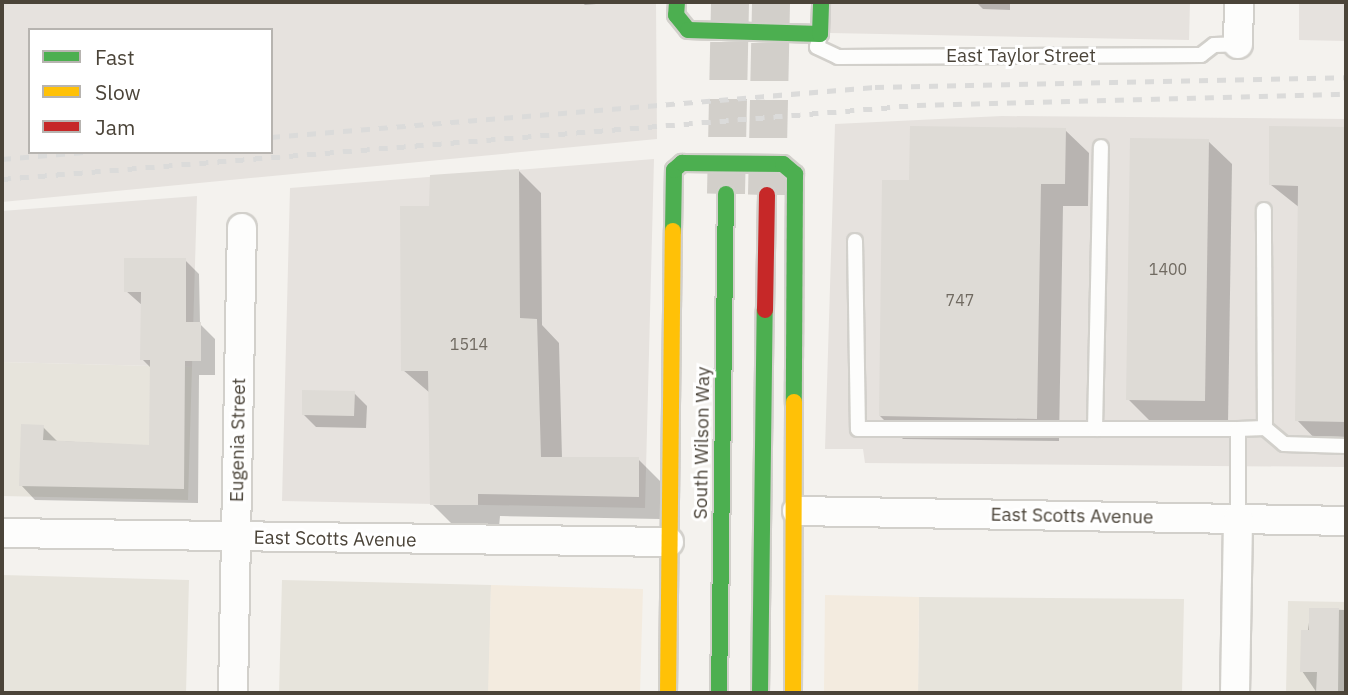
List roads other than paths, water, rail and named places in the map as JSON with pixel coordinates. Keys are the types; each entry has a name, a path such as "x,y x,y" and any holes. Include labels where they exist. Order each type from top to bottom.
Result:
{"main road":[{"path":"677,2 676,15 688,30 820,34 821,2"},
{"path":"668,693 674,170 682,163 783,164 796,174 797,511 793,693"},
{"name":"South Wilson Way","path":"719,693 726,194"},
{"path":"760,693 767,195"}],"street":[{"path":"1238,44 1239,2"},
{"name":"Eugenia Street","path":"233,693 242,228"},
{"name":"East Scotts Avenue","path":"797,511 1346,521"},
{"path":"1235,693 1238,519"},
{"name":"East Scotts Avenue","path":"2,533 669,542"}],"lane":[{"name":"East Taylor Street","path":"820,34 817,47 838,57 1201,55 1214,45 1238,44"},
{"path":"1095,429 1101,147"},
{"path":"1264,210 1265,428"},
{"path":"855,241 858,429 1265,428 1284,444 1346,446"},
{"path":"1238,429 1238,519"}],"tunnel":[{"path":"726,194 730,2"},
{"path":"767,195 771,2"}],"railway":[{"path":"273,137 875,87 1346,77"},
{"path":"2,179 917,105 1346,94"},
{"path":"2,159 61,154"}]}
